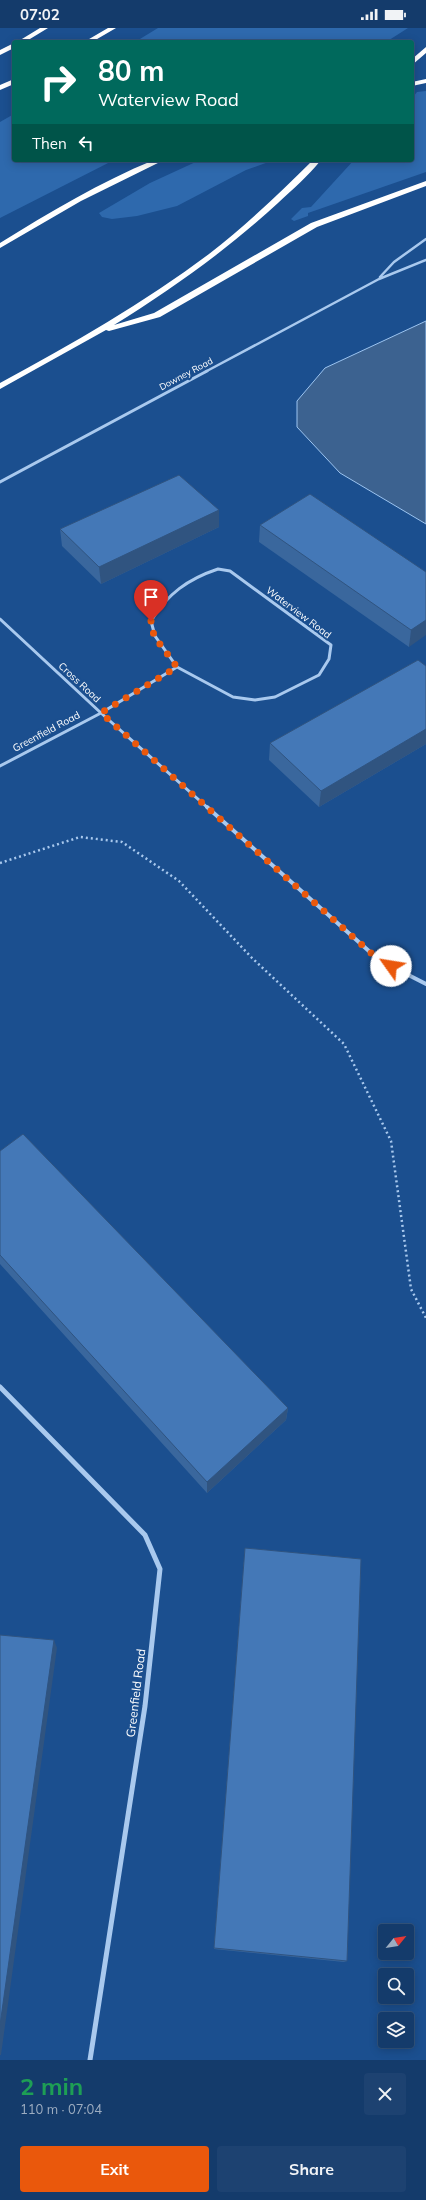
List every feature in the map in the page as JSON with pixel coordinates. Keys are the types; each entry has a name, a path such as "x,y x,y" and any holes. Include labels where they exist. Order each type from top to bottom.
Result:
{"highway":[{"path":"24,40 45,28"},
{"path":"91,40 113,28"},
{"path":"0,53 12,46"},
{"path":"414,61 426,49"},
{"path":"414,84 426,81"},
{"path":"0,88 12,82"},
{"path":"0,246 61,209 156,162"},
{"path":"0,386 95,333 212,255 292,186 315,162"},
{"path":"95,333 156,315 314,225 426,183"}],"street":[{"name":"Downey Road","path":"379,279 394,262 426,239"},
{"name":"Downey Road","path":"0,482 379,279 426,260"},
{"name":"Waterview Road","path":"218,569 230,571 331,645 329,659 319,674 275,697 255,700 233,697 177,667 154,636 151,621 160,605 177,587 198,576 218,569"},
{"name":"Cross Road","path":"0,618 101,713 379,960 426,984"},
{"path":"101,713 177,667"},
{"name":"Greenfield Road","path":"0,766 101,713"},
{"name":"Greenfield Road","path":"0,1387 145,1535 160,1569 145,1706 90,2060"}],"path":[{"path":"0,863 80,837 122,842 180,881 252,958 344,1044 391,1141 411,1289 426,1318"}],"shaded area":[{"path":"158,28 408,28 389,40 138,40"},
{"path":"426,91 426,172 308,213 308,216 294,221 291,219 302,208 311,207 352,162 414,162 414,96 417,92"},
{"path":"12,115 12,162 110,162 0,218 0,122"},
{"path":"196,162 268,162 246,170 177,206 137,216 112,219 102,217 99,213 150,183"},
{"path":"426,321 426,524 340,473 297,427 297,401 325,368"}],"building":[{"path":"179,475 219,510 99,567 60,529"},
{"path":"310,494 426,572 426,620 411,630 260,525"},
{"path":"418,660 426,666 426,729 321,791 270,743"},
{"path":"23,1134 288,1408 207,1482 0,1255 0,1151"},
{"path":"245,1548 361,1559 347,1961 214,1948"},
{"path":"0,1635 54,1640 0,2025"}],"route":[{"path":"151,621 154,636 177,667 101,713 379,960 391,966"}]}
